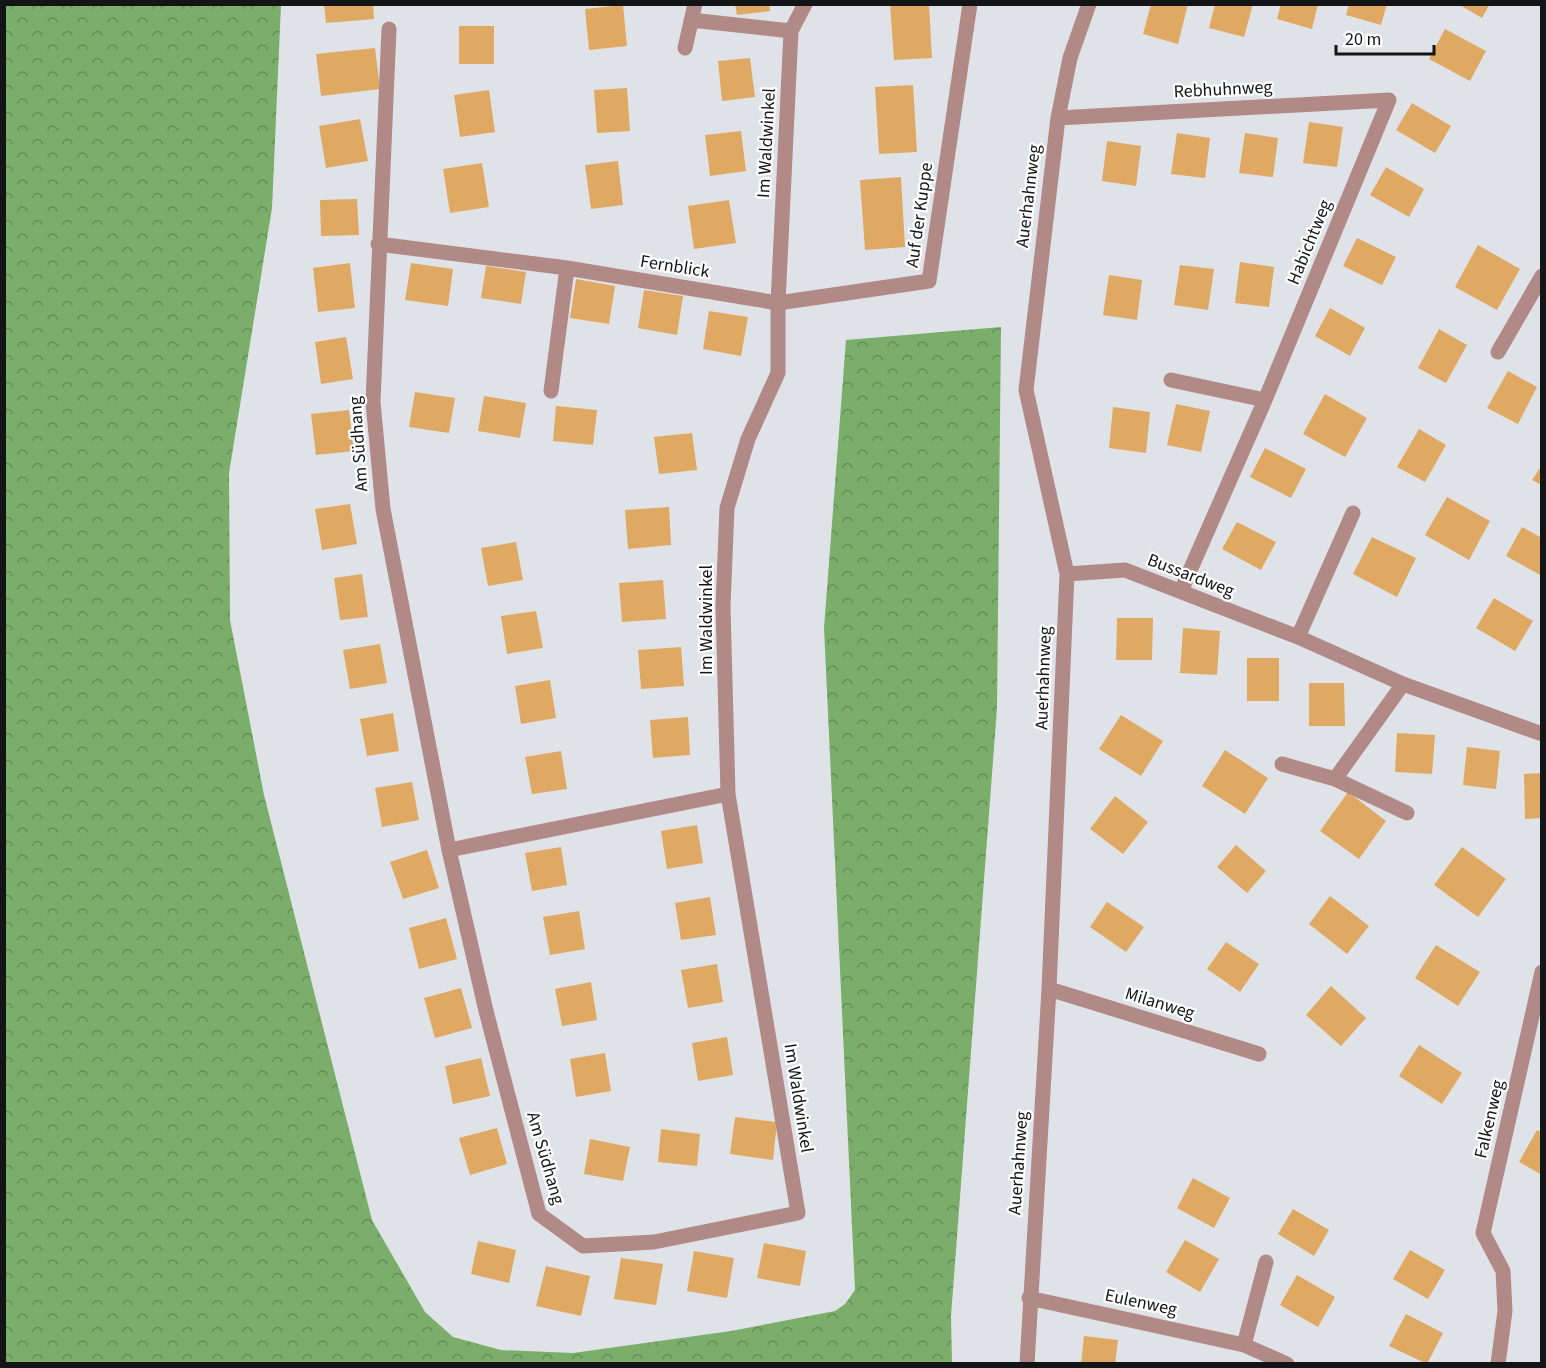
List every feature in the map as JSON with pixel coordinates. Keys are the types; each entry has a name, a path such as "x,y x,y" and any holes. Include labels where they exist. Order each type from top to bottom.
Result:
{"street":[{"path":"685,48 694,4"},
{"name":"Im Waldwinkel","path":"798,1213 728,794 723,606 727,508 748,440 778,373 778,303 791,31 805,4"},
{"name":"Auf der Kuppe","path":"778,303 929,281 970,4"},
{"name":"Auerhahnweg","path":"1027,1364 1029,1298 1049,989 1066,574 1026,390 1058,118 1070,57 1089,4"},
{"path":"691,20 791,31"},
{"name":"Am Südhang","path":"389,29 373,402 383,509 449,850 486,1011 539,1214 583,1246 654,1242 798,1213"},
{"name":"Rebhuhnweg","path":"1058,118 1389,100"},
{"name":"Habichtweg","path":"1181,591 1265,400 1389,100"},
{"name":"Fernblick","path":"378,244 567,268 778,303"},
{"path":"551,391 567,268"},
{"path":"1498,352 1542,276"},
{"path":"1171,380 1265,400"},
{"path":"1299,637 1353,513"},
{"name":"Bussardweg","path":"1066,574 1125,570 1299,637 1403,684 1542,734"},
{"path":"1335,779 1403,684"},
{"path":"1282,764 1335,779 1407,813"},
{"path":"449,850 728,794"},
{"name":"Falkenweg","path":"1498,1364 1505,1311 1503,1271 1484,1233 1542,972"},
{"name":"Milanweg","path":"1049,989 1259,1054"},
{"path":"1244,1345 1266,1262"},
{"name":"Eulenweg","path":"1029,1298 1244,1345 1287,1364"}],"green space":[{"path":"5,4 281,5 272,208 229,473 230,620 264,795 372,1220 425,1312 453,1337 501,1350 573,1353 731,1331 835,1311 845,1304 855,1290 824,628 846,340 1001,327 997,708 951,1316 952,1363 5,1363"}],"building":[{"path":"324,4 373,4 374,19 326,23"},
{"path":"735,4 769,4 770,11 737,15"},
{"path":"890,4 929,4 932,58 894,60"},
{"path":"1151,4 1188,4 1178,44 1143,34"},
{"path":"1215,4 1253,4 1244,37 1209,28"},
{"path":"1281,4 1318,4 1312,29 1277,19"},
{"path":"1349,4 1387,4 1381,25 1346,15"},
{"path":"1458,4 1490,4 1482,18"},
{"path":"623,5 627,46 589,50 585,9"},
{"path":"459,26 494,26 494,64 459,64"},
{"path":"1445,29 1486,51 1470,81 1429,59"},
{"path":"375,48 380,89 321,96 316,54"},
{"path":"750,58 755,97 722,101 718,61"},
{"path":"913,85 917,152 879,154 875,87"},
{"path":"627,88 630,131 597,133 594,90"},
{"path":"489,90 495,132 460,137 454,95"},
{"path":"1412,103 1451,126 1435,153 1396,130"},
{"path":"360,119 368,161 326,168 319,126"},
{"path":"1309,122 1343,127 1337,167 1303,163"},
{"path":"741,131 746,171 710,176 705,135"},
{"path":"1177,133 1210,138 1205,178 1171,174"},
{"path":"1245,133 1278,138 1273,177 1239,173"},
{"path":"1107,141 1141,146 1136,186 1102,181"},
{"path":"618,161 623,205 591,209 585,165"},
{"path":"482,163 489,207 450,213 443,169"},
{"path":"1386,167 1424,189 1409,217 1370,195"},
{"path":"901,177 905,247 865,250 860,180"},
{"path":"357,199 359,235 321,236 320,200"},
{"path":"729,200 736,243 694,249 688,206"},
{"path":"1357,238 1396,257 1382,285 1343,266"},
{"path":"1478,245 1520,269 1497,310 1455,287"},
{"path":"1240,262 1274,267 1269,307 1235,303"},
{"path":"350,263 355,308 318,312 313,268"},
{"path":"411,263 453,269 448,306 405,300"},
{"path":"1180,265 1214,269 1208,310 1174,305"},
{"path":"486,266 526,272 521,304 481,298"},
{"path":"1109,275 1142,280 1137,320 1103,315"},
{"path":"576,279 615,286 609,324 570,318"},
{"path":"644,290 683,296 677,335 638,328"},
{"path":"1330,308 1365,328 1350,356 1315,336"},
{"path":"709,311 748,317 741,356 703,349"},
{"path":"1439,329 1467,345 1446,383 1418,368"},
{"path":"346,337 353,379 321,384 315,342"},
{"path":"1508,371 1537,387 1518,424 1487,408"},
{"path":"415,392 455,398 449,433 409,427"},
{"path":"1325,394 1367,418 1345,457 1303,434"},
{"path":"484,396 526,403 520,438 478,431"},
{"path":"1176,404 1210,411 1201,452 1167,445"},
{"path":"556,406 597,410 593,445 553,441"},
{"path":"1113,407 1150,412 1146,453 1109,448"},
{"path":"349,410 354,451 316,455 311,414"},
{"path":"1419,429 1446,445 1425,482 1397,467"},
{"path":"692,433 697,470 659,474 654,437"},
{"path":"1265,448 1306,469 1291,498 1250,477"},
{"path":"1542,465 1542,485 1532,480"},
{"path":"1447,497 1490,521 1469,560 1425,535"},
{"path":"350,504 357,544 322,550 315,509"},
{"path":"669,507 671,545 628,549 625,510"},
{"path":"1237,522 1276,542 1261,570 1222,549"},
{"path":"1522,527 1542,538 1542,576 1506,556"},
{"path":"1372,537 1416,558 1397,597 1353,574"},
{"path":"516,542 523,580 488,586 481,548"},
{"path":"362,574 368,617 340,620 334,578"},
{"path":"663,580 666,619 622,622 619,583"},
{"path":"1494,598 1533,621 1515,651 1476,628"},
{"path":"536,611 543,648 507,654 501,616"},
{"path":"1117,618 1153,618 1152,660 1116,660"},
{"path":"1183,628 1220,631 1217,675 1180,673"},
{"path":"380,644 387,683 350,689 343,650"},
{"path":"681,647 684,686 641,689 638,650"},
{"path":"1247,658 1279,658 1279,701 1247,701"},
{"path":"550,680 556,718 521,724 515,686"},
{"path":"1309,683 1344,683 1345,726 1309,726"},
{"path":"393,713 399,751 367,756 360,719"},
{"path":"1121,715 1163,741 1141,776 1099,749"},
{"path":"688,717 690,755 653,758 650,720"},
{"path":"1397,733 1435,735 1432,774 1395,772"},
{"path":"1467,747 1500,751 1496,789 1463,785"},
{"path":"1225,750 1268,778 1245,814 1202,786"},
{"path":"561,751 567,789 532,794 525,757"},
{"path":"1542,773 1542,818 1525,819 1524,774"},
{"path":"412,782 419,820 382,827 375,788"},
{"path":"1348,792 1386,821 1359,859 1320,831"},
{"path":"1115,796 1148,822 1123,854 1090,829"},
{"path":"697,825 703,863 667,869 661,831"},
{"path":"1236,845 1266,871 1247,893 1217,867"},
{"path":"561,847 567,885 532,891 525,853"},
{"path":"1462,847 1506,879 1478,917 1434,885"},
{"path":"427,850 439,888 403,899 390,862"},
{"path":"1330,896 1369,926 1347,954 1309,924"},
{"path":"710,897 716,935 681,940 675,903"},
{"path":"1107,902 1144,927 1126,952 1090,927"},
{"path":"579,911 585,949 550,955 543,917"},
{"path":"446,918 457,959 419,969 409,928"},
{"path":"1226,942 1259,964 1240,992 1207,969"},
{"path":"1436,945 1480,972 1458,1006 1415,978"},
{"path":"717,964 723,1002 688,1008 681,970"},
{"path":"591,982 597,1020 562,1026 555,989"},
{"path":"1331,986 1366,1018 1341,1046 1306,1015"},
{"path":"461,988 472,1028 435,1038 424,998"},
{"path":"727,1037 733,1075 698,1081 692,1043"},
{"path":"1419,1045 1462,1073 1442,1104 1399,1076"},
{"path":"605,1053 611,1091 576,1097 570,1059"},
{"path":"481,1058 490,1096 453,1104 445,1066"},
{"path":"735,1117 777,1122 773,1160 730,1154"},
{"path":"497,1128 507,1164 470,1175 459,1138"},
{"path":"661,1129 700,1134 697,1166 658,1162"},
{"path":"1537,1130 1542,1133 1542,1175 1519,1162"},
{"path":"590,1139 630,1147 623,1181 584,1174"},
{"path":"1193,1178 1230,1198 1214,1228 1177,1208"},
{"path":"1293,1209 1329,1230 1314,1256 1278,1234"},
{"path":"1185,1240 1219,1259 1200,1292 1166,1272"},
{"path":"478,1241 516,1250 509,1283 471,1274"},
{"path":"764,1243 806,1251 800,1286 757,1278"},
{"path":"1410,1250 1445,1270 1428,1299 1393,1279"},
{"path":"694,1251 734,1258 727,1298 687,1291"},
{"path":"621,1258 663,1264 656,1305 614,1299"},
{"path":"546,1266 590,1276 581,1316 536,1306"},
{"path":"1297,1275 1335,1297 1318,1327 1280,1305"},
{"path":"1406,1314 1443,1333 1427,1364 1389,1346"},
{"path":"1084,1336 1118,1340 1115,1364 1081,1364"}]}
